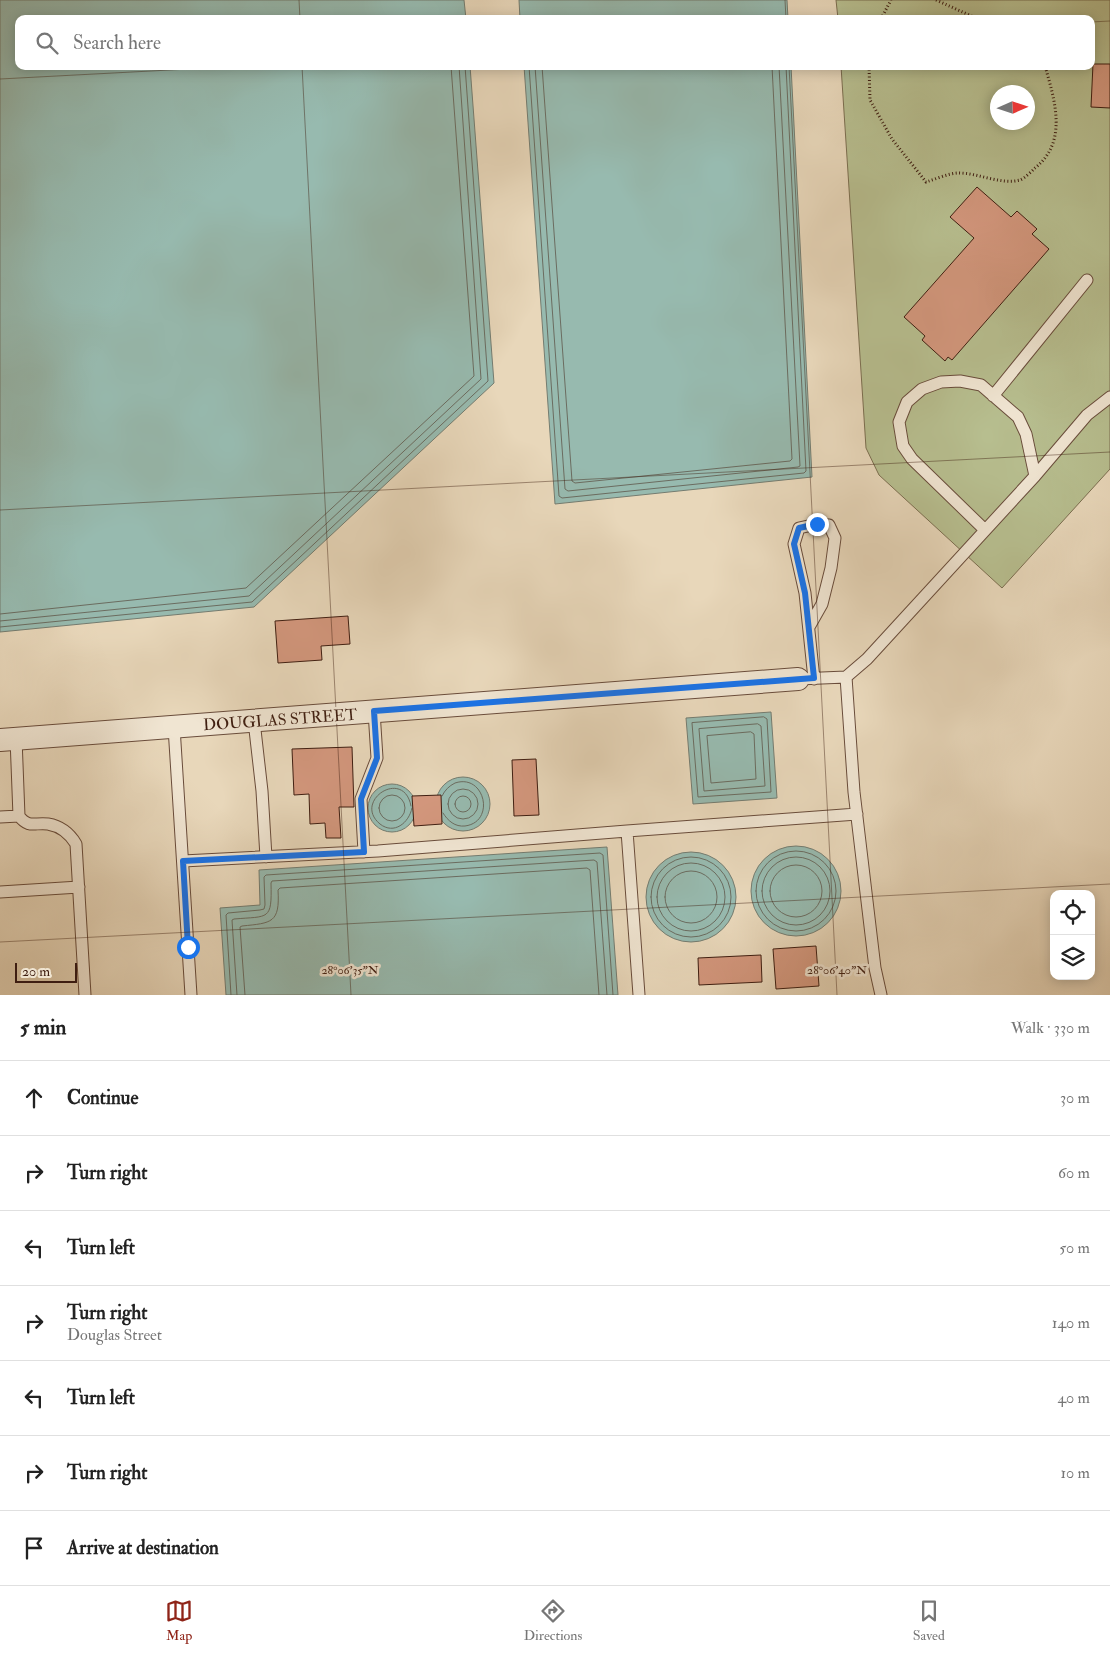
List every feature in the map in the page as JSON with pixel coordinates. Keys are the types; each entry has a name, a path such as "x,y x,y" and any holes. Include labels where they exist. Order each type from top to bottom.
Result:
{"street":[{"name":"DOUGLAS STREET","path":"8,739 806,679"}],"lane":[{"path":"993,396 1087,280"},
{"path":"985,530 912,459 902,446 899,422 906,402 922,389 941,382 960,381 981,385 1018,417 1026,434 1035,476"},
{"path":"809,627 822,604 831,568 834,538 829,525 817,524 799,528 794,544 805,593 809,627 806,679 846,677 868,659 1035,476 1087,415 1110,396"},
{"path":"846,677 857,814 875,968 881,995"},
{"path":"364,852 361,799 377,758 374,711"},
{"path":"254,721 262,791 266,857"},
{"path":"174,727 191,995"},
{"path":"8,739 19,816 29,825 46,823 54,826 71,836 76,844 85,995"},
{"path":"183,861 364,852 857,814"},
{"path":"0,817 19,816"},
{"path":"628,831 639,995"},
{"path":"0,892 79,887"}],"path":[{"path":"883,15 891,0"},
{"path":"936,0 969,15"},
{"path":"869,70 870,100 892,139 926,182 958,173 999,180 1021,180 1045,160 1057,130 1054,97 1046,70"}],"green space":[{"path":"836,0 1110,0 1110,469 1002,588 879,475 866,448 841,70 1095,70 1095,15 838,15"}],"water":[{"path":"0,0 464,0 466,15 15,15 15,70 470,70 494,383 254,607 0,632"},
{"path":"519,0 787,0 788,15 520,15"},
{"path":"524,70 791,70 812,477 555,504"},
{"path":"771,712 777,798 693,804 686,718"},
{"path":"463,777 473,779 482,785 488,794 490,804 488,814 482,823 473,829 463,831 453,829 444,823 438,814 436,804 438,794 444,785 453,779"},
{"path":"387,784 397,784 406,788 412,794 415,799 415,817 406,828 397,832 387,832 378,828 372,822 368,813 368,803 372,794 378,788"},
{"path":"796,846 813,849 828,859 838,874 841,891 838,908 828,923 813,933 796,936 779,933 764,923 754,908 751,891 754,874 764,859 779,849"},
{"path":"607,847 618,995 226,995 220,908 260,905 259,870"},
{"path":"691,852 708,855 723,865 733,880 736,897 733,914 723,929 708,939 691,942 674,939 659,929 649,914 646,897 649,880 659,865 674,855"}],"building":[{"path":"1095,64 1110,64 1110,108 1091,107 1093,70 1095,70"},
{"path":"977,187 1011,217 1017,211 1037,229 1032,234 1049,249 952,360 948,357 945,361 922,340 925,336 904,317 974,238 950,217"},
{"path":"348,616 350,644 321,646 322,660 278,663 275,621"},
{"path":"352,747 354,807 339,807 341,838 326,838 325,823 310,824 309,794 294,795 292,749"},
{"path":"536,759 539,815 514,816 512,760"},
{"path":"441,795 442,824 414,826 412,796"},
{"path":"816,946 819,986 776,989 773,949"},
{"path":"761,955 762,982 699,985 698,958"}],"route":[{"path":"188,947 183,861 364,852 361,799 377,758 374,711 814,678 805,593 794,544 799,528 817,524"}]}
